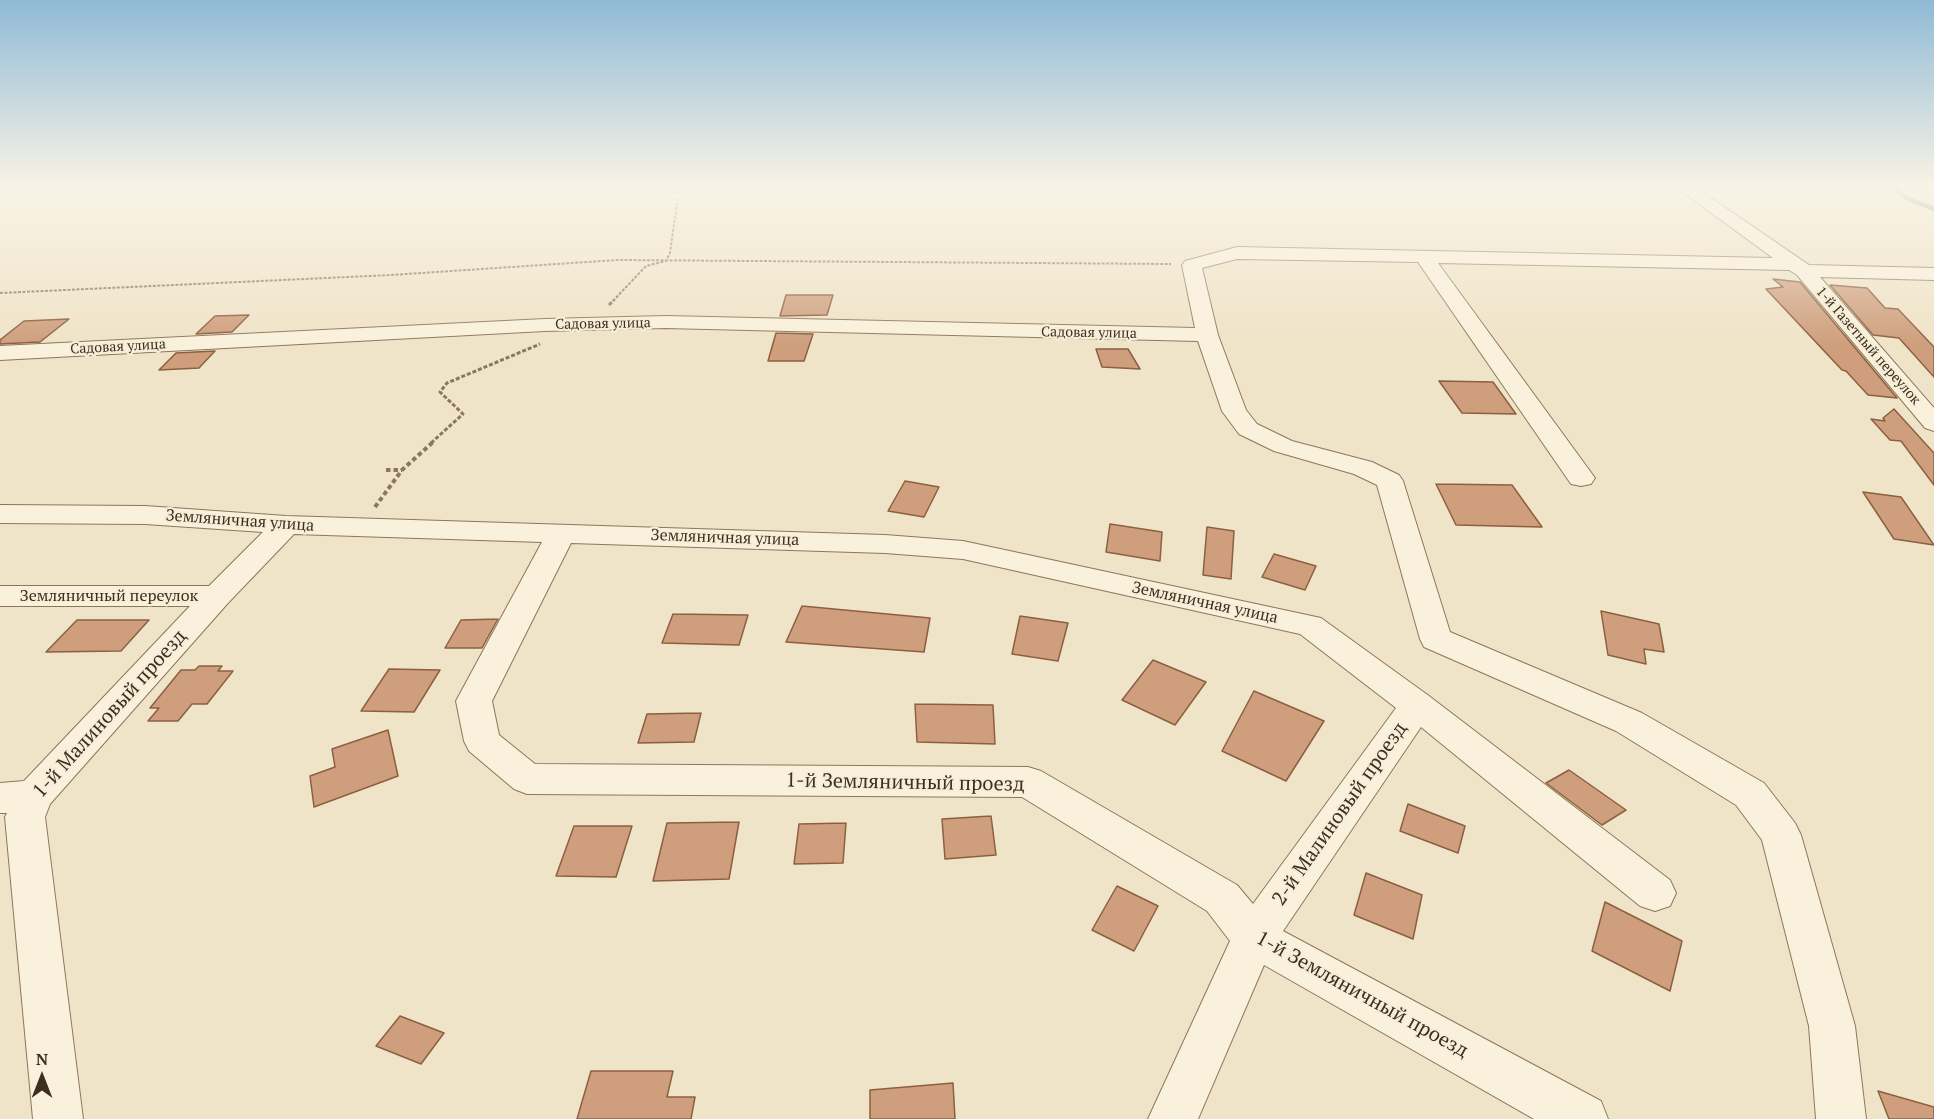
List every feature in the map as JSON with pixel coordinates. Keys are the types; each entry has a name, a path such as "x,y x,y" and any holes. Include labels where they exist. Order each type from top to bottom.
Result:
{"street":[{"name":"1-й Газетный переулок","path":"1757,239 1798,268 1934,423"},
{"path":"1841,1119 1832,1026 1781,835 1750,794 1629,722 1436,639 1389,481 1363,468 1283,446 1248,429 1234,411 1207,335 1192,265 1237,254 1424,257 1934,274"},
{"path":"1424,257 1581,478"},
{"name":"Садовая улица","path":"0,353 568,324 666,322 1207,335"},
{"name":"Земляничная улица","path":"0,514 145,515 286,525 885,544 963,550 1310,626 1417,705 1655,893"},
{"name":"1-й Малиновый проезд","path":"58,1119 25,817 17,797 286,525"},
{"name":"1-й Земляничный проезд","path":"561,533 474,701 482,741 526,779 1028,782 1222,898 1254,937 1583,1119"},
{"name":"Земляничный переулок","path":"0,596 217,596"},
{"name":"2-й Малиновый проезд","path":"1173,1119 1254,937 1417,705"}],"path":[{"path":"384,495 402,470 463,414 440,392 447,382 537,347 568,324 604,311 646,266 666,261 672,239"},
{"path":"0,293 391,275 617,260 1192,265"},
{"path":"386,470 402,470"}],"building":[{"path":"1773,279 1800,282 1897,398 1868,395 1766,289 1783,287"},
{"path":"1830,285 1867,288 1885,308 1898,309 1934,347 1934,377 1899,338 1873,335"},
{"path":"786,295 833,295 827,315 780,316"},
{"path":"249,315 232,332 196,334 215,316"},
{"path":"69,319 40,342 0,344 0,340 24,321"},
{"path":"776,333 813,334 804,361 768,361"},
{"path":"1096,349 1128,349 1140,369 1102,367"},
{"path":"215,351 199,368 159,370 176,353"},
{"path":"1439,381 1493,382 1516,414 1462,413"},
{"path":"1894,409 1934,453 1934,485 1901,441 1890,440 1871,419 1885,421 1883,418"},
{"path":"905,481 939,487 924,517 888,511"},
{"path":"1436,484 1512,485 1542,527 1456,525"},
{"path":"1863,492 1901,497 1934,545 1894,539"},
{"path":"1110,524 1162,532 1160,561 1106,552"},
{"path":"1207,527 1234,531 1231,579 1203,575"},
{"path":"1274,554 1316,566 1305,590 1262,577"},
{"path":"802,606 930,618 924,652 786,642"},
{"path":"1601,611 1659,624 1664,652 1644,649 1646,664 1608,655"},
{"path":"673,614 748,615 739,645 662,643"},
{"path":"1020,616 1068,623 1058,661 1012,654"},
{"path":"498,619 482,648 445,648 461,620"},
{"path":"77,620 149,620 121,651 46,652"},
{"path":"1153,660 1206,682 1175,725 1122,700"},
{"path":"199,666 222,666 218,671 233,671 207,704 192,704 178,721 148,721 159,708 150,708 181,670 195,670"},
{"path":"389,669 440,670 414,712 361,711"},
{"path":"1254,691 1324,721 1286,781 1222,751"},
{"path":"915,704 993,705 995,744 917,742"},
{"path":"701,713 694,742 638,743 647,714"},
{"path":"388,730 398,776 314,807 310,776 335,767 332,749"},
{"path":"1569,770 1626,810 1602,825 1546,783"},
{"path":"1408,804 1465,826 1458,853 1400,831"},
{"path":"991,816 996,855 945,859 942,819"},
{"path":"739,822 729,879 653,881 667,823"},
{"path":"846,823 843,863 794,864 799,824"},
{"path":"574,826 632,826 616,877 556,876"},
{"path":"1366,873 1422,895 1413,939 1354,915"},
{"path":"1117,886 1158,906 1134,951 1092,930"},
{"path":"1605,902 1682,941 1670,991 1592,951"},
{"path":"400,1016 444,1033 421,1064 376,1046"},
{"path":"591,1071 673,1071 667,1097 695,1097 691,1119 577,1119"},
{"path":"953,1083 955,1119 870,1119 870,1090"},
{"path":"1878,1091 1934,1107 1934,1119 1889,1119"}]}
